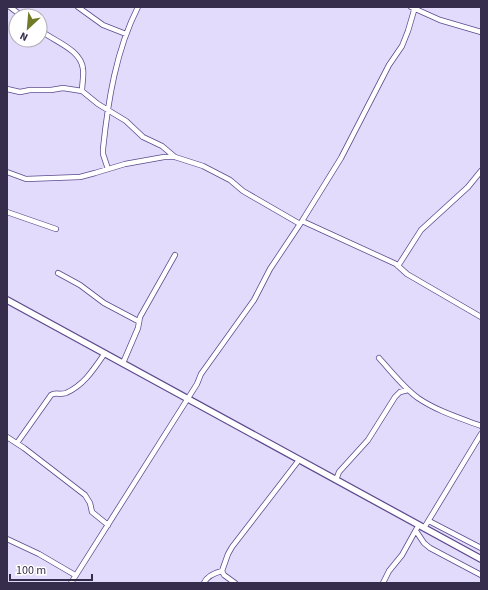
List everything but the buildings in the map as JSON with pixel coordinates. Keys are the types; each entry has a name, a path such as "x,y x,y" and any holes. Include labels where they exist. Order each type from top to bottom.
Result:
{"street":[{"path":"78,7 103,25 126,34"},
{"path":"108,169 103,154 103,149 108,110 120,54 126,34 138,7"},
{"path":"71,583 197,384 204,369 254,300 270,269 301,223 341,158 390,65 402,46 408,31 413,8 440,20 481,32"},
{"path":"48,37 68,48 81,61 83,69 82,91"},
{"path":"7,89 20,92 63,88 82,91 98,104 126,121 143,137 162,146 174,157"},
{"path":"7,172 26,179 80,177 134,162 164,157 174,157 204,166 230,180 243,191 301,223 398,266 407,274 481,317"},
{"path":"398,266 421,230 468,187 481,171"},
{"path":"7,212 56,229"},
{"path":"123,364 138,328 138,322 175,255"},
{"path":"58,273 80,285 104,303 138,322"},
{"path":"7,300 336,480 420,528 481,559"},
{"path":"17,443 51,395 54,393 63,394 76,388 94,369 105,353"},
{"path":"379,358 408,390 419,398 434,407 481,426"},
{"path":"336,480 339,472 368,440 395,397 400,392 408,390"},
{"path":"383,583 389,571 420,528 429,520 481,434"},
{"path":"7,437 73,484 85,495 90,503 92,512 108,525"},
{"path":"222,571 232,547 299,460"},
{"path":"429,520 481,548"},
{"path":"420,528 424,543 430,548 481,575"},
{"path":"7,539 39,554 75,575"},
{"path":"204,583 210,575 222,571"},
{"path":"222,571 224,575 235,583"}]}
